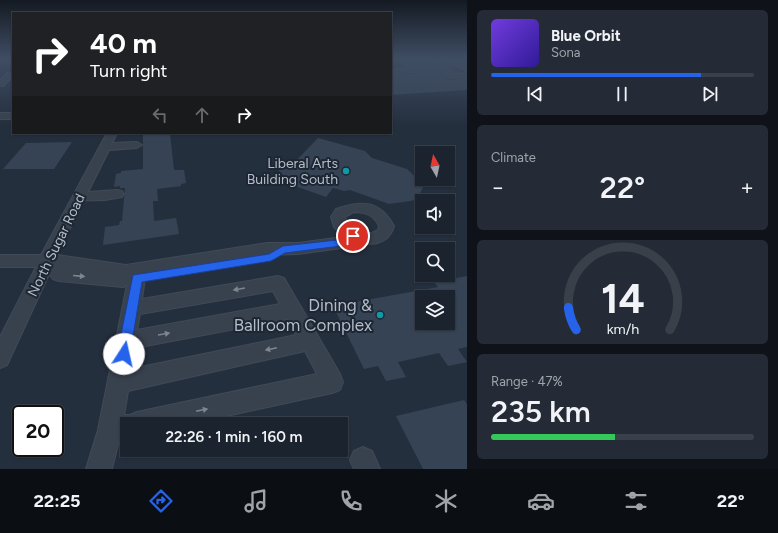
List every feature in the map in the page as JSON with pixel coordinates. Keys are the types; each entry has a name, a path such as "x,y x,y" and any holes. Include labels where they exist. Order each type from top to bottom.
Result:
{"street":[{"path":"0,116 12,116"},
{"name":"North Sugar Road","path":"0,358 34,290 46,261 112,134"},
{"path":"105,147 137,145"},
{"path":"79,196 96,197 117,194"},
{"path":"0,261 46,261 58,274 128,276 349,242 353,236"},
{"path":"99,469 119,428 119,382 132,308 128,276"},
{"path":"132,308 278,283 332,382 170,417"},
{"path":"126,341 293,310"},
{"path":"119,382 310,341"}],"building":[{"path":"392,81 467,81 467,90 392,95"},
{"path":"143,134 170,134 174,170 184,170 186,183 181,184 181,186 157,189 158,201 153,201 154,221 176,218 179,234 103,245 105,227 119,225 120,221 122,221 125,188 120,188 120,186 114,187 116,174 121,173 121,171 143,169"},
{"name":"Liberal Arts Building South","path":"318,138 365,151 372,158 407,169 415,177 415,186 424,186 420,194 415,194 415,200 389,204 350,190 344,191 333,188 326,197 278,180 283,175 273,164 288,169"},
{"path":"72,142 54,169 3,169 26,143"},
{"name":"Dining & Ballroom Complex","path":"467,276 467,347 458,349 467,362 448,366 439,353 398,362 406,377 386,381 378,366 364,369 333,306 415,291 415,330 455,330 455,290 421,290 438,287 434,282 455,282 455,278"},
{"path":"464,400 467,404 467,469 423,469 396,416"}],"place":[{"name":"Liberal Arts Building South","path":"346,171"},
{"name":"Dining & Ballroom Complex","path":"380,315"}],"route":[{"path":"124,354 137,278 271,257 283,250 293,248 316,247 349,242 353,236"}]}
